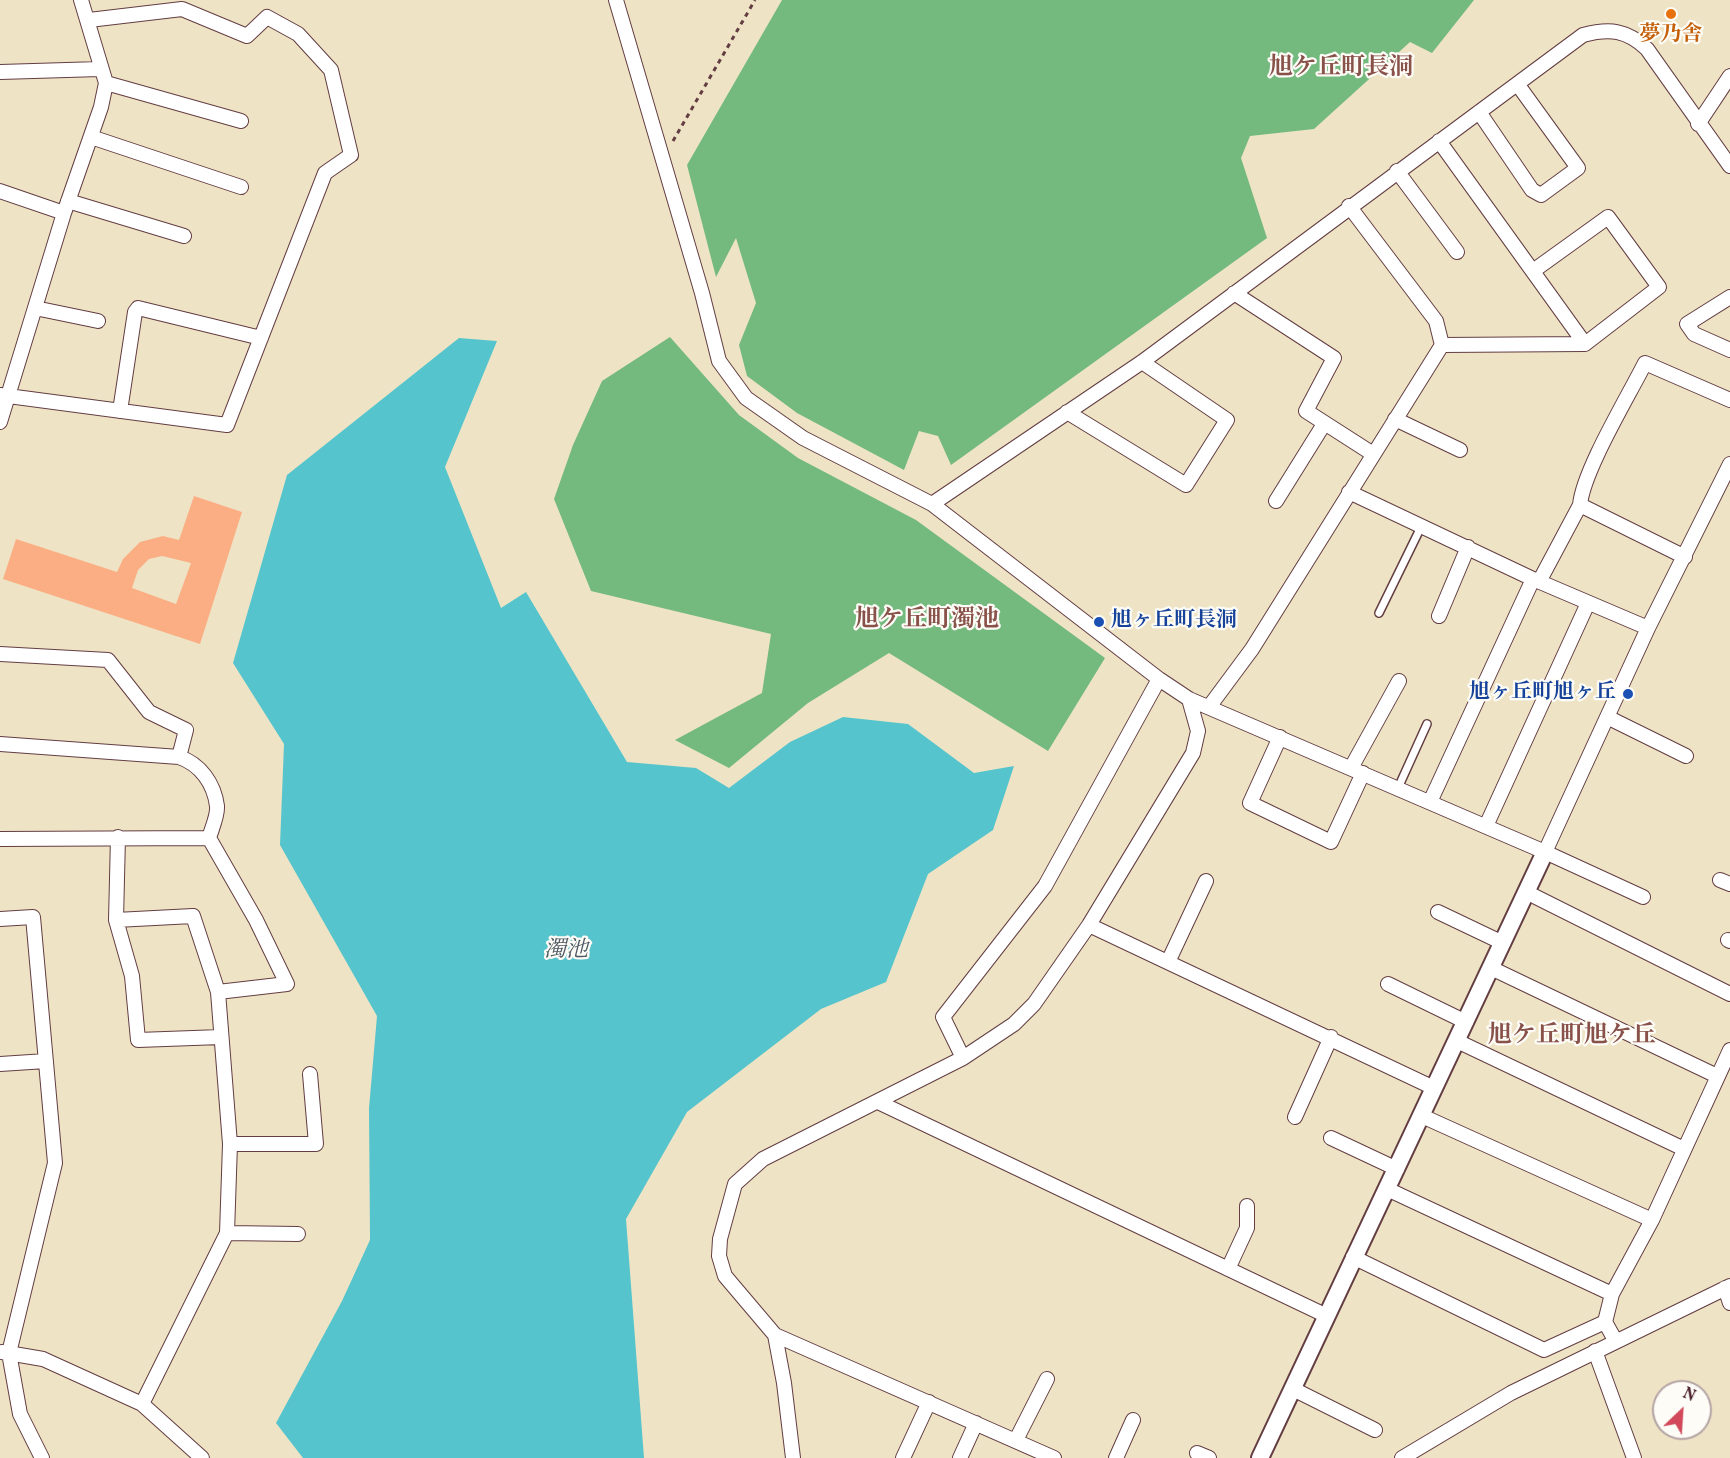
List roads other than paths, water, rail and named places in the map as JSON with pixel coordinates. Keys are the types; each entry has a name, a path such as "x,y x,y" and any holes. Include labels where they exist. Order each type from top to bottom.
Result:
{"street":[{"path":"0,422 4,396 101,107 106,83 100,69 89,20 81,0"},
{"path":"616,0 666,166 719,361 746,398 803,438 932,504 1159,679 1189,699 1486,826 1643,897"},
{"path":"4,396 227,425 325,173 351,155 331,70 298,34 267,17 247,36 182,9 89,20"},
{"path":"932,504 1142,362 1349,206 1518,85 1583,35 1601,30 1622,32 1635,38 1647,49 1730,166"},
{"path":"0,72 100,69"},
{"path":"1698,123 1730,76"},
{"path":"106,83 241,121"},
{"path":"1479,111 1532,190 1540,195 1578,168 1518,85"},
{"path":"91,137 242,187"},
{"path":"1438,141 1585,344"},
{"path":"1397,171 1457,252"},
{"path":"0,191 184,236"},
{"path":"1209,707 1252,649 1442,345 1436,321 1349,206"},
{"path":"1442,345 1585,344 1659,287 1608,217 1533,271"},
{"path":"1234,293 1334,357 1306,411 1373,454"},
{"path":"1730,297 1687,324 1694,334 1730,350"},
{"path":"35,308 98,321"},
{"path":"120,411 135,312 138,308 261,338"},
{"path":"1067,412 1186,485 1227,420 1142,362"},
{"path":"1430,802 1537,579 1580,505 1581,493 1588,476 1645,363 1730,400"},
{"path":"1395,419 1460,450"},
{"path":"1276,501 1324,424"},
{"path":"1260,1458 1503,943 1648,628 1730,466"},
{"path":"1349,492 1588,603 1648,628"},
{"path":"1580,505 1685,556"},
{"path":"1438,616 1468,547"},
{"path":"1486,826 1588,603"},
{"path":"0,654 108,660 149,712 186,730 179,757"},
{"path":"963,1058 943,1017 1045,886 1159,679"},
{"path":"1280,737 1250,802 1331,842 1357,771 1399,681"},
{"path":"1054,1458 775,1335 725,1276 719,1256 720,1239 735,1184 763,1159 963,1058 1014,1024 1034,1004 1089,925 1193,753 1198,731 1189,699"},
{"path":"1607,717 1686,756"},
{"path":"0,744 179,757 192,762 210,781 217,808 209,838 256,920 286,984 218,992"},
{"path":"118,837 116,920 132,976 138,1040 221,1037"},
{"path":"0,839 209,838"},
{"path":"1167,962 1206,881"},
{"path":"1526,892 1730,994"},
{"path":"1438,912 1503,943"},
{"path":"116,920 193,916 218,992 230,1144 227,1233 142,1404"},
{"path":"0,919 33,917 55,1163 5,1352 20,1414 42,1458"},
{"path":"1089,925 1331,1037 1434,1088"},
{"path":"1491,968 1717,1076"},
{"path":"1388,984 1466,1022"},
{"path":"1295,1117 1331,1037"},
{"path":"1457,1041 1684,1149"},
{"path":"1615,1340 1605,1322 1612,1294 1652,1220 1730,1050"},
{"path":"0,1064 46,1060"},
{"path":"230,1144 316,1144 310,1074"},
{"path":"878,1102 1327,1316"},
{"path":"1422,1116 1652,1220"},
{"path":"1332,1138 1397,1169"},
{"path":"1387,1189 1612,1294"},
{"path":"1228,1269 1247,1228 1246,1206"},
{"path":"227,1233 298,1234"},
{"path":"1353,1257 1544,1350 1605,1322"},
{"path":"1402,1458 1511,1393 1727,1287 1730,1303"},
{"path":"775,1335 784,1383 793,1458"},
{"path":"1594,1351 1634,1458"},
{"path":"5,1352 43,1359 142,1404 198,1456"},
{"path":"1016,1440 1047,1379"},
{"path":"1293,1389 1375,1430"},
{"path":"903,1458 928,1402"},
{"path":"1116,1458 1133,1420"},
{"path":"960,1458 976,1423"}],"lane":[{"path":"1379,613 1421,527"},
{"path":"1398,788 1427,724"}],"water":[{"name":"濁池","path":"459,338 497,341 445,467 501,608 526,592 627,762 696,768 729,788 790,742 843,717 908,724 974,773 1014,766 993,830 928,874 886,982 821,1009 687,1112 626,1219 644,1458 303,1458 276,1423 342,1301 370,1240 369,1108 377,1016 280,845 284,744 233,663 287,475"}],"place":[{"name":"夢乃舎","path":"1671,14"},
{"name":"旭ヶ丘町長洞","path":"1099,622"},
{"name":"旭ヶ丘町旭ヶ丘","path":"1628,694"}],"district":[{"name":"旭ケ丘町長洞","path":"1341,70"},
{"name":"旭ケ丘町濁池","path":"927,622"},
{"name":"旭ケ丘町旭ケ丘","path":"1572,1038"}]}
